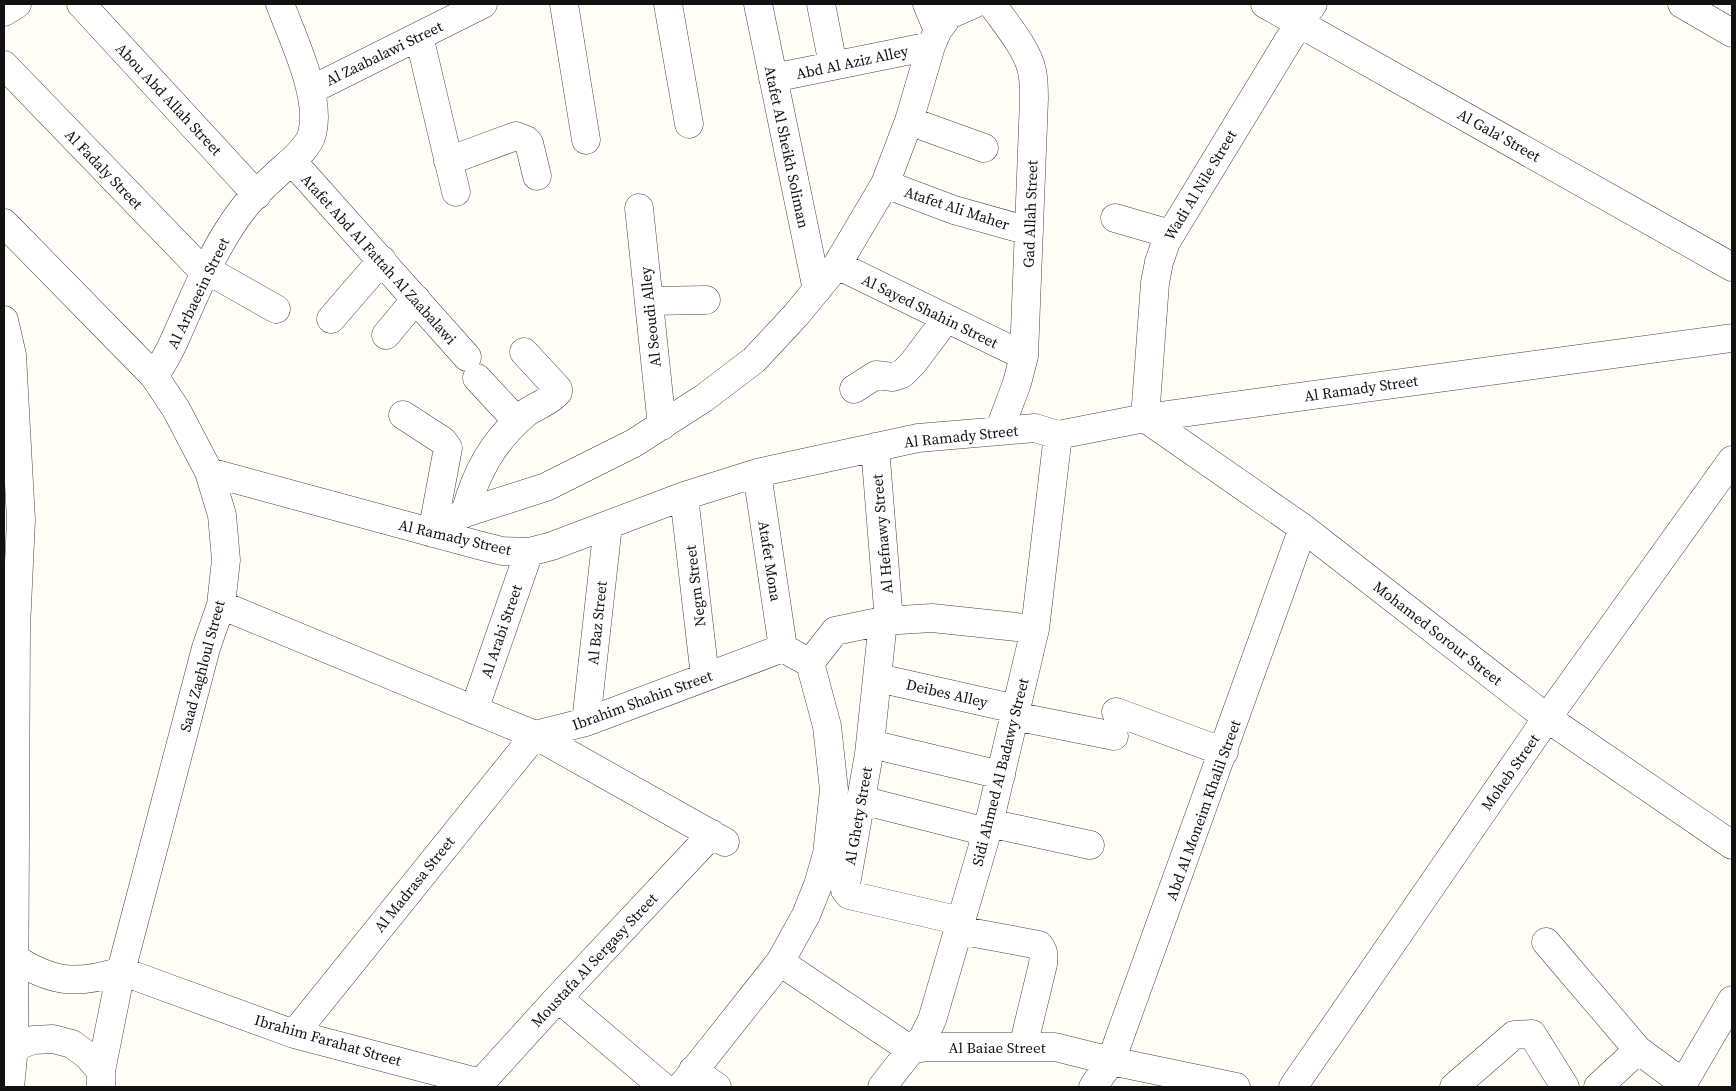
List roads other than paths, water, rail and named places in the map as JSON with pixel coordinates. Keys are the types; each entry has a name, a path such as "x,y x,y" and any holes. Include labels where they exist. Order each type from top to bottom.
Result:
{"street":[{"path":"4,12 17,4"},
{"name":"Abou Abd Allah Street","path":"81,4 257,195"},
{"name":"Al Arbaeein Street","path":"154,376 166,360 219,246 239,216 257,195 301,152 312,136 314,114 311,90 280,4"},
{"name":"Al Zaabalawi Street","path":"311,90 484,4"},
{"path":"564,4 586,140"},
{"path":"668,4 689,124"},
{"name":"Atafet Al Sheikh Soliman","path":"758,4 768,86 817,290"},
{"path":"821,4 833,65"},
{"path":"927,4 935,38"},
{"path":"432,533 465,513 546,487 634,444 704,398 754,360 837,265 885,184 909,121 935,38 950,15 974,4"},
{"name":"Gad Allah Street","path":"992,4 1015,37 1028,60 1032,71 1034,99 1024,356 1017,383 999,431"},
{"name":"Al Gala' Street","path":"1265,4 1306,13 1732,267"},
{"path":"1682,4 1732,33"},
{"name":"Wadi Al Nile Street","path":"1145,418 1155,284 1159,262 1170,234 1306,13"},
{"path":"419,36 456,192"},
{"name":"Abd Al Aziz Alley","path":"768,86 833,65 935,38"},
{"name":"Al Fadaly Street","path":"4,64 206,271 276,309"},
{"path":"909,121 984,148"},
{"path":"448,160 516,136 529,143 537,176"},
{"name":"Atafet Abd Al Fattah Al Zaabalawi","path":"292,161 416,299 517,421"},
{"name":"Atafet Ali Maher","path":"885,184 954,210 1029,231"},
{"name":"Al Seoudi Alley","path":"639,208 662,426"},
{"path":"1114,218 1170,234"},
{"name":"Saad Zaghloul Street","path":"4,223 154,376 176,410 209,472 222,515 226,560 221,605 206,648 121,971 101,1079"},
{"path":"332,319 382,260"},
{"name":"Al Sayed Shahin Street","path":"837,265 1024,356"},
{"path":"386,335 416,299"},
{"path":"649,301 706,300"},
{"path":"854,389 876,375 893,377 902,374 913,363 946,319"},
{"path":"4,320 12,355 9,802 14,1047 10,1087"},
{"name":"Al Ramady Street","path":"209,472 502,551 529,552 552,546 684,496 757,473 918,438 1035,428 1058,436 1145,418 1732,338"},
{"path":"465,513 472,488 482,464 497,443 517,421 534,407 556,394 558,390 524,352"},
{"path":"403,415 443,441 448,448 432,533"},
{"name":"Mohamed Sorour Street","path":"1145,418 1303,528 1547,718 1732,845"},
{"name":"Sidi Ahmed Al Badawy Street","path":"882,1087 911,1050 923,1038 932,1020 988,828 1035,629 1058,436"},
{"name":"Al Hefnawy Street","path":"875,447 886,621"},
{"name":"Moheb Street","path":"1293,1087 1547,718 1732,460"},
{"name":"Atafet Mona","path":"757,473 783,648"},
{"name":"Negm Street","path":"684,496 705,677"},
{"name":"Al Baz Street","path":"586,722 608,525"},
{"name":"Abd Al Moneim Khalil Street","path":"1093,1087 1112,1061 1303,528"},
{"name":"Al Arabi Street","path":"474,710 529,552"},
{"path":"221,605 535,735"},
{"path":"810,663 835,630 886,621 932,618 1035,629"},
{"name":"Al Ghety Street","path":"886,621 870,744 845,888 847,894 959,926"},
{"path":"717,1087 687,1079 780,962 806,915 818,885 827,854 834,790 827,726 810,663 783,648"},
{"name":"Ibrahim Shahin Street","path":"535,735 586,722 783,648"},
{"name":"Deibes Alley","path":"878,678 1015,713 1115,724 1224,752"},
{"name":"Moustafa Al Sergasy Street","path":"479,1085 558,998 718,838 535,735"},
{"name":"Al Madrasa Street","path":"294,1034 535,735"},
{"path":"870,744 1000,775"},
{"path":"861,800 988,828 1090,845"},
{"path":"959,926 1039,945 1042,949 1044,959 1023,1047"},
{"path":"1546,942 1638,1050 1682,1085 1732,1000"},
{"path":"780,962 911,1050"},
{"path":"11,971 33,970 54,978 77,980 99,978 121,971"},
{"name":"Ibrahim Farahat Street","path":"121,971 294,1034 479,1085"},
{"path":"558,998 663,1087"},
{"path":"1454,1087 1514,1035 1525,1033 1532,1034 1565,1087"},
{"path":"14,1047 32,1040 52,1039 72,1044 88,1056 101,1079"},
{"name":"Al Baiae Street","path":"911,1050 925,1047 1055,1048 1236,1087"},
{"path":"1598,1087 1638,1050"}]}
